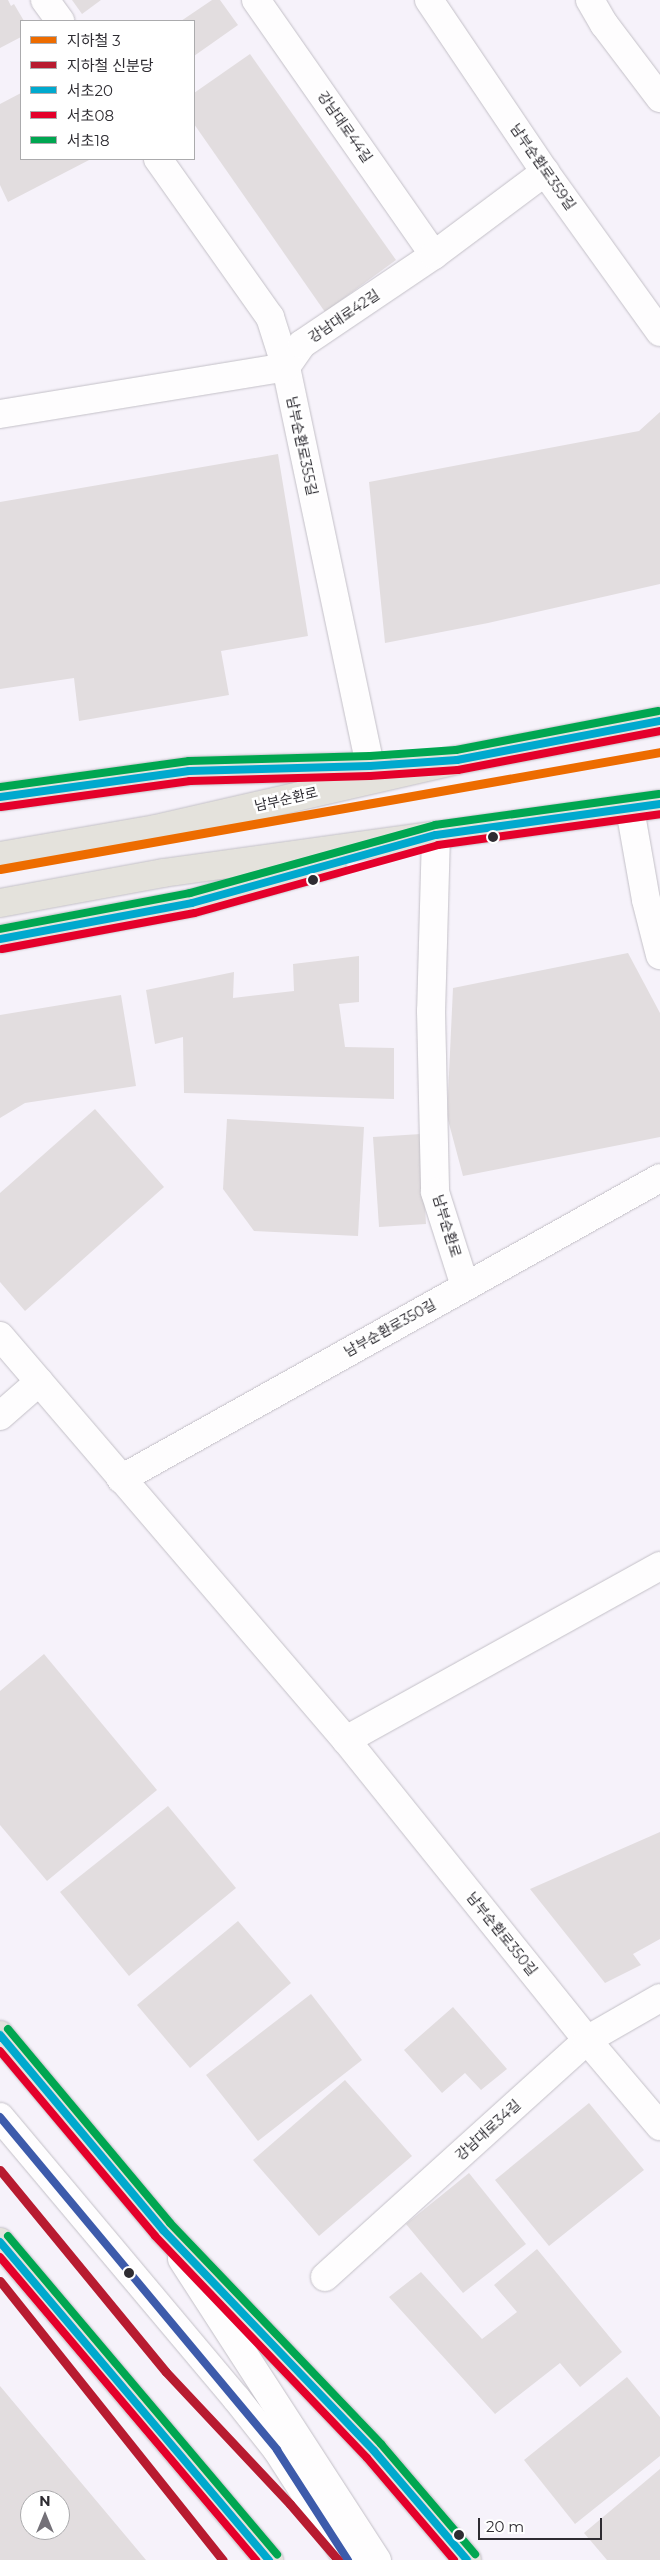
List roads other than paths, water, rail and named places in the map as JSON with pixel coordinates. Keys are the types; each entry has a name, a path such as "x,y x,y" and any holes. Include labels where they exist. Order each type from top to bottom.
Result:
{"main road":[{"name":"남부순환로","path":"0,856 156,829 457,760 660,721"},
{"path":"0,797 189,771 370,766 457,760"},
{"path":"0,903 163,873 630,810 660,804"},
{"path":"0,939 192,903 436,835"},
{"path":"0,2034 162,2230 374,2451 467,2560"},
{"path":"0,2242 258,2556"}],"street":[{"path":"44,0 59,20"},
{"name":"강남대로44길","path":"256,0 434,254"},
{"name":"남부순환로359길","path":"429,0 546,172 660,332"},
{"path":"590,0 604,24 660,98"},
{"name":"남부순환로355길","path":"159,160 270,316 286,367 370,766"},
{"name":"강남대로42길","path":"286,367 302,344 434,254 546,172"},
{"path":"0,414 286,367"},
{"path":"630,810 646,900 660,955"},
{"name":"남부순환로","path":"436,835 431,1011 435,1192 465,1286"},
{"name":"남부순환로350길","path":"121,1479 660,1178"},
{"name":"남부순환로350길","path":"0,1336 346,1740 587,2040 660,2126"},
{"path":"0,1416 39,1382"},
{"path":"346,1740 660,1566"},
{"name":"강남대로34길","path":"326,2277 587,2040 660,1998"},
{"path":"0,2117 260,2428 277,2450 348,2560"},
{"path":"162,2230 377,2560"}],"metro line":[{"name":"3","path":"0,869 660,752"},
{"name":"신분당","path":"0,2170 166,2372 290,2504 338,2560"},
{"name":"신분당","path":"0,2281 223,2560"}]}
